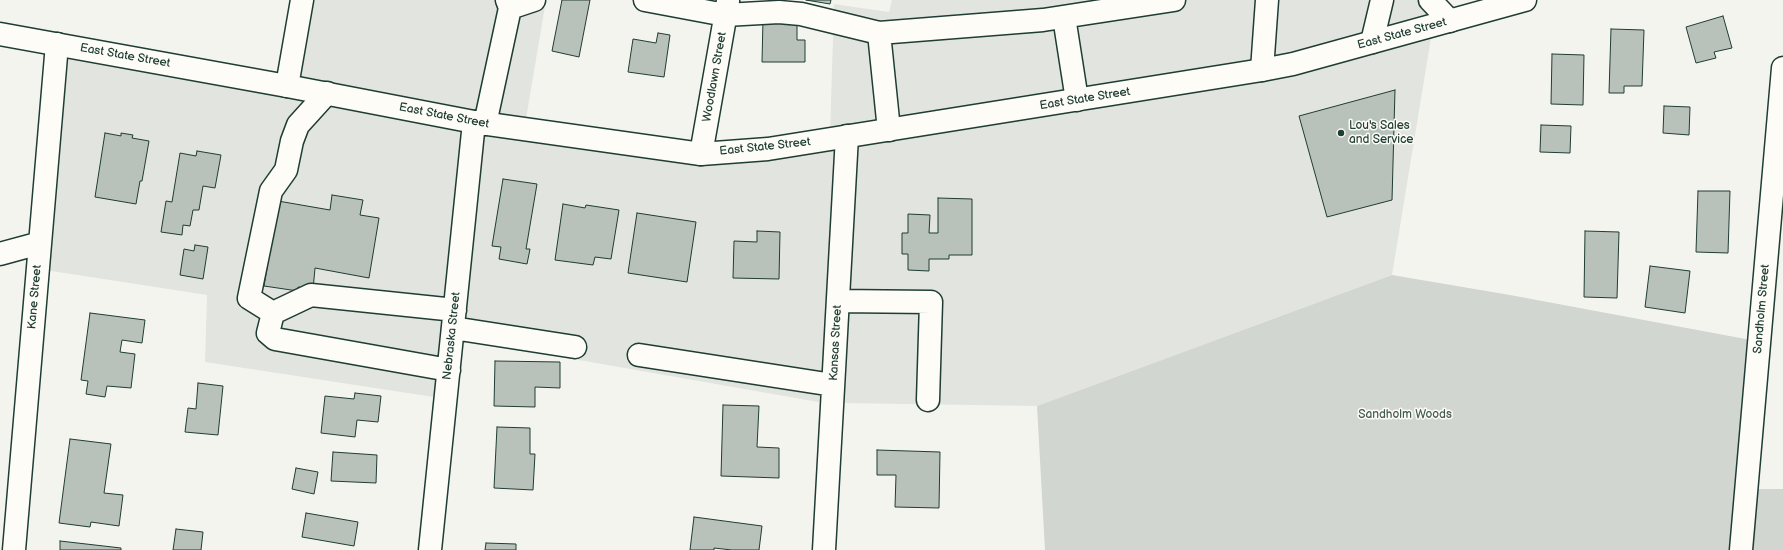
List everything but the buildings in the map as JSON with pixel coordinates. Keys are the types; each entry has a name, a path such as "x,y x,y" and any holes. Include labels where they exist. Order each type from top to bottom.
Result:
{"street":[{"path":"287,86 302,0"},
{"path":"508,4 534,0"},
{"path":"645,0 801,14 879,33 1043,20 1174,0"},
{"path":"1262,70 1267,0"},
{"path":"1372,42 1382,0"},
{"path":"1430,0 1450,20"},
{"name":"East State Street","path":"0,34 327,93 479,123 702,154 768,149 1262,70 1293,64 1525,0"},
{"name":"Nebraska Street","path":"430,550 454,319 479,123 508,4"},
{"name":"Woodlawn Street","path":"702,154 727,8"},
{"path":"1064,17 1077,100"},
{"path":"879,33 889,130"},
{"name":"Kane Street","path":"14,550 57,44"},
{"name":"Sandholm Street","path":"1741,550 1783,68"},
{"path":"273,313 249,298 271,191 286,170 292,142 298,125 327,93"},
{"name":"Kansas Street","path":"824,550 847,136"},
{"path":"0,254 40,243"},
{"path":"273,313 311,295 454,319 575,347"},
{"path":"838,300 931,302 928,400"},
{"path":"273,313 268,333 275,339 449,370"},
{"path":"639,356 833,385"}],"shaded area":[{"path":"308,0 546,0 525,125 293,82"},
{"path":"892,0 1263,0 1259,66 830,135 834,4 889,12"},
{"path":"1272,0 1437,0 1435,17 1268,63"},
{"path":"1432,32 1392,275 1037,406 839,403 855,142"},
{"path":"62,51 701,160 841,143 824,403 459,339 440,398 205,362 207,295 45,270"}],"green space":[{"name":"Sandholm Woods","path":"1392,275 1510,295 1751,340 1755,489 1783,489 1783,550 1045,550 1037,406"}],"place":[{"name":"Lou's Sales and Service","path":"1341,133"}]}
